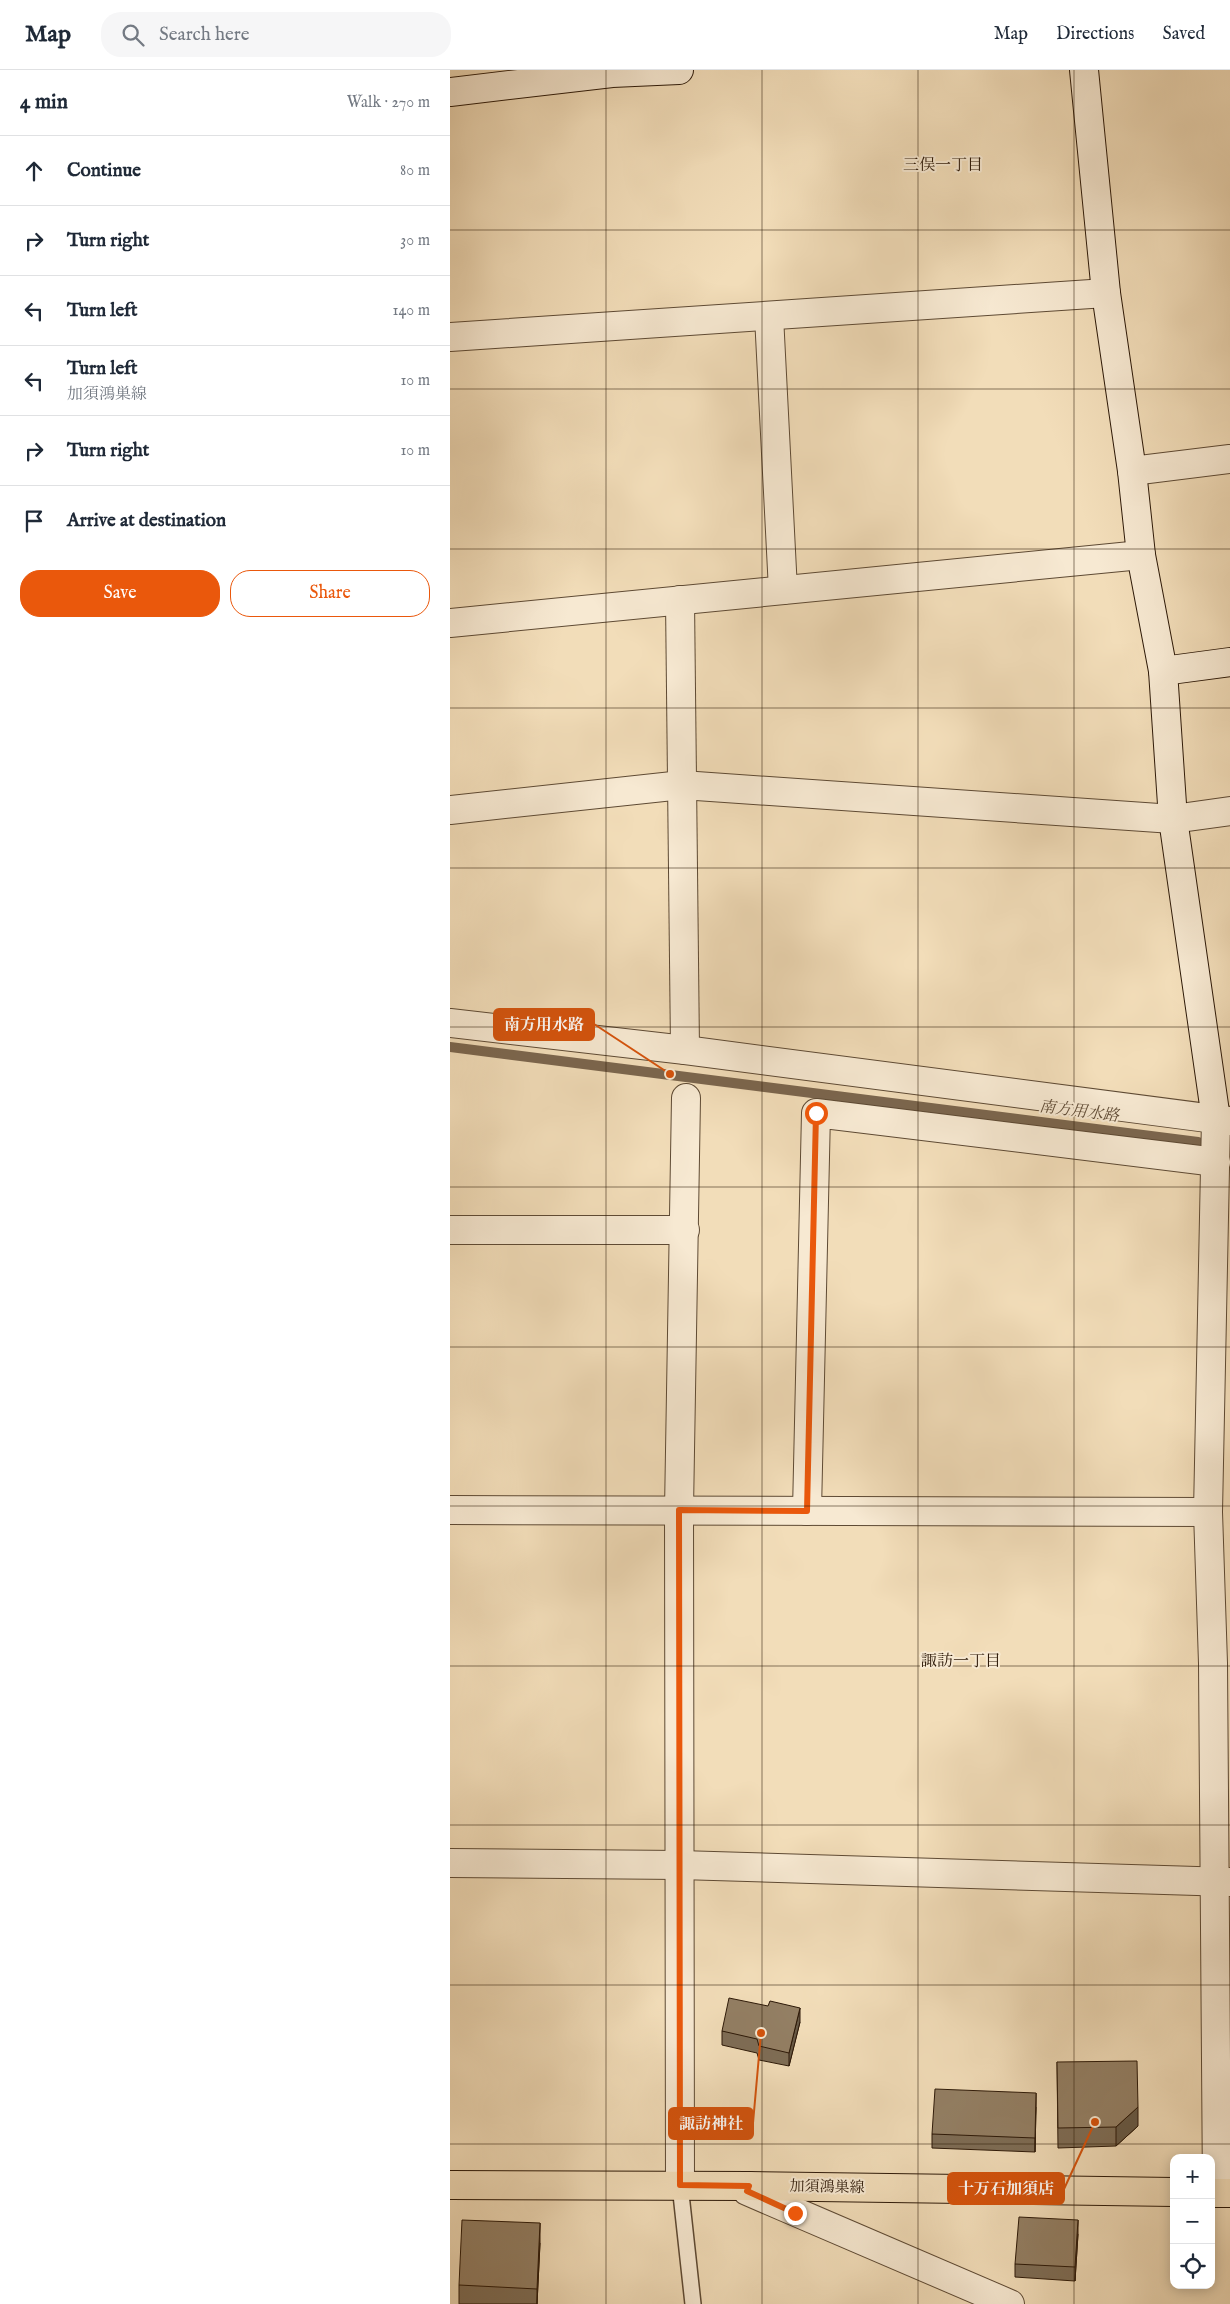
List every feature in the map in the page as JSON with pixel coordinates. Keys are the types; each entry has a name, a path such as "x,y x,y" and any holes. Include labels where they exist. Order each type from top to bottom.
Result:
{"main road":[{"name":"加須鴻巣線","path":"450,2185 680,2185 1170,2192"}],"street":[{"path":"450,92 612,72 679,70"},
{"path":"1084,70 1106,293 1132,471 1141,555 1163,671 1173,819 1223,1120 1216,1162 1220,1382 1208,1512 1221,1663 1222,1882 1219,2193"},
{"path":"450,337 1106,293"},
{"path":"768,316 783,590"},
{"path":"1132,471 1230,459"},
{"path":"450,623 1141,555"},
{"path":"680,600 685,1050"},
{"path":"1163,671 1230,662"},
{"path":"450,810 682,785 1173,819 1230,811"},
{"path":"450,1023 685,1050 1223,1120"},
{"path":"680,2185 679,1510 686,1098"},
{"path":"807,1511 816,1113 1216,1162"},
{"path":"450,1230 685,1230"},
{"path":"450,1510 1208,1512"},
{"path":"450,1863 680,1865 1222,1882"},
{"path":"749,2186 747,2191 1010,2304"}],"lane":[{"path":"680,2185 693,2304"}],"building":[{"path":"729,1998 768,2006 770,2001 800,2008 789,2053 759,2046 757,2039 722,2031"},
{"path":"1137,2061 1138,2107 1116,2127 1058,2128 1057,2062"},
{"path":"935,2089 1036,2093 1035,2138 932,2134"},
{"path":"1019,2217 1078,2220 1075,2267 1015,2264"},
{"path":"462,2220 540,2223 537,2289 459,2285"}],"waterway":[{"name":"南方用水路","path":"450,1047 1198,1142"}],"place":[{"name":"南方用水路","path":"670,1074"},
{"name":"諏訪神社","path":"761,2033"},
{"name":"十万石加須店","path":"1095,2122"}],"district":[{"name":"三俣一丁目","path":"943,166"},
{"name":"諏訪一丁目","path":"961,1662"}],"route":[{"path":"795,2213 747,2191 749,2186 680,2185 679,1510 807,1511 816,1113"}]}
